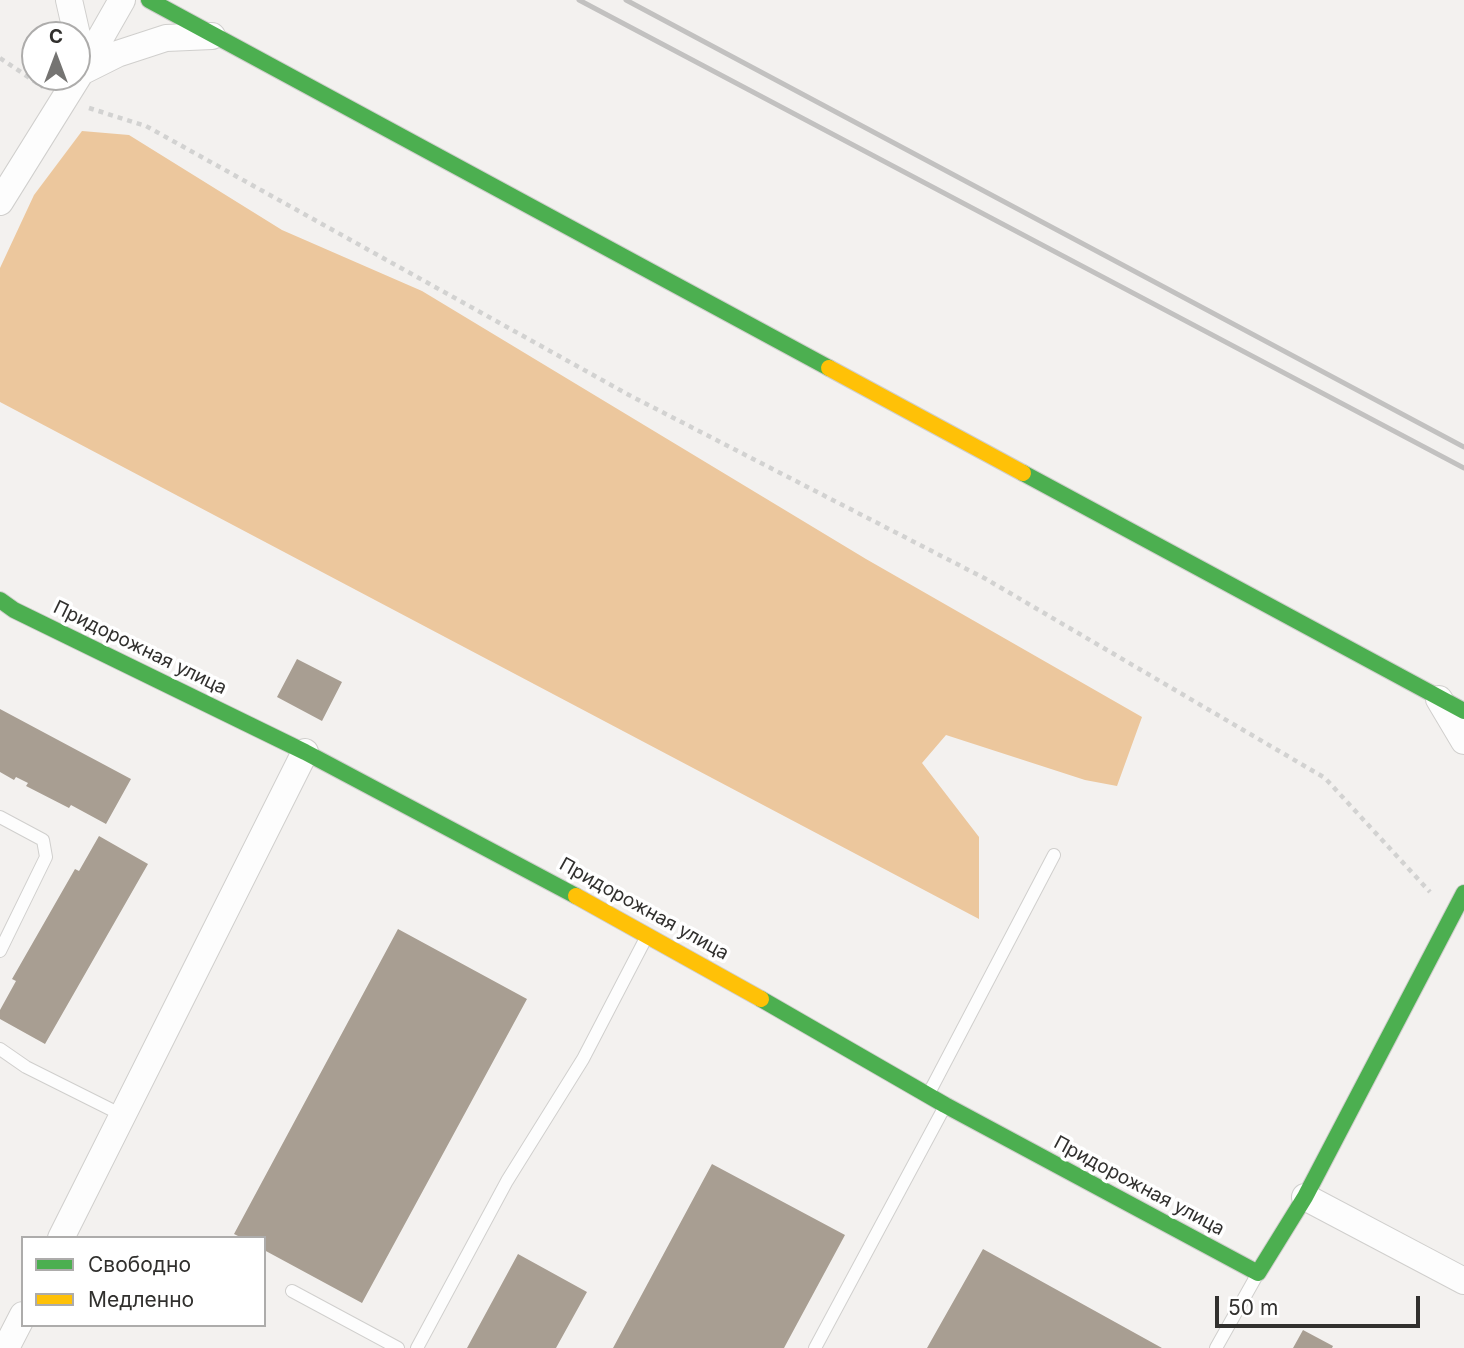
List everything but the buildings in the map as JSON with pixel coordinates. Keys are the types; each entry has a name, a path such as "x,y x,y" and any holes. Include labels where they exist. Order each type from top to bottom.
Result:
{"main road":[{"path":"149,0 1464,711"},
{"name":"Придорожная улица","path":"0,600 14,610 305,752 648,934 928,1096 1258,1273"},
{"path":"1258,1273 1305,1197 1464,894"}],"street":[{"path":"69,0 74,21"},
{"path":"91,54 122,0"},
{"path":"91,67 117,54 166,38 215,35"},
{"path":"0,202 69,91"},
{"path":"1438,697 1464,741"},
{"path":"62,1236 305,752"},
{"path":"1305,1197 1464,1281"},
{"path":"6,1348 21,1319"}],"lane":[{"path":"0,817 43,840 46,857 0,951"},
{"path":"928,1096 1054,855"},
{"path":"417,1348 507,1181 583,1059 648,934"},
{"path":"0,1049 26,1067 122,1115"},
{"path":"815,1348 945,1105"},
{"path":"1216,1348 1258,1273"},
{"path":"292,1291 398,1348"}],"path":[{"path":"0,58 63,101 146,126 629,395 986,579 1279,750 1325,778 1453,916"}],"shaded area":[{"path":"82,131 129,135 282,230 422,291 866,559 1142,717 1117,786 1085,780 946,735 922,763 979,837 979,919 0,402 0,268 34,195"}],"railway":[{"path":"579,0 1464,468"},
{"path":"626,0 1464,447"}],"traffic: fast":[{"path":"149,0 829,368"},
{"path":"1023,473 1464,711"},
{"path":"0,600 14,610 305,752 576,896"},
{"path":"761,999 945,1105 1258,1273 1305,1197 1464,893"}],"traffic: slow":[{"path":"829,368 1023,473"},
{"path":"576,896 761,999"}]}
